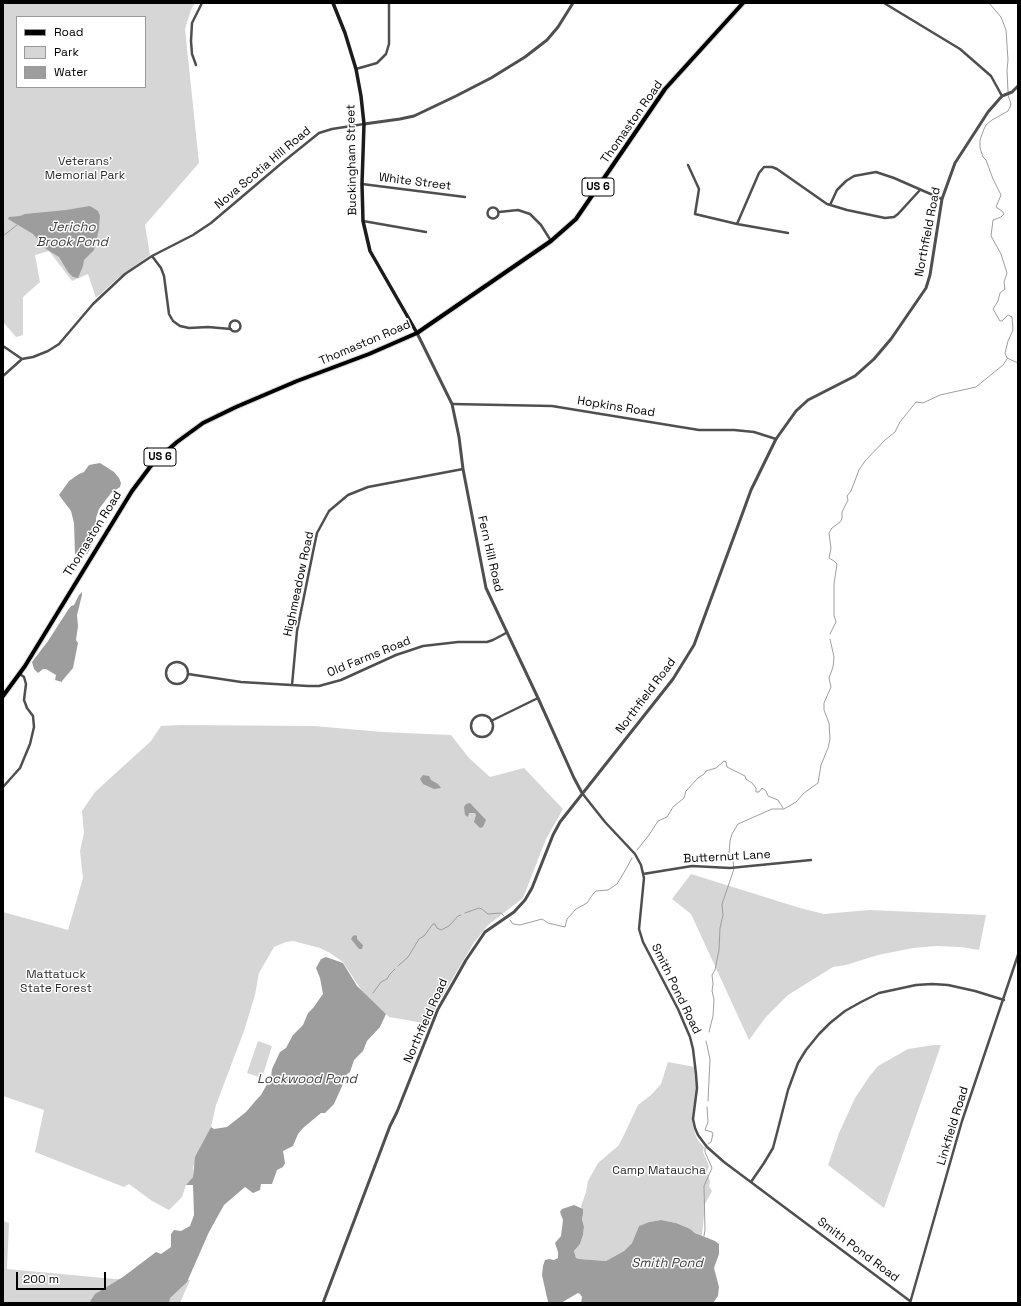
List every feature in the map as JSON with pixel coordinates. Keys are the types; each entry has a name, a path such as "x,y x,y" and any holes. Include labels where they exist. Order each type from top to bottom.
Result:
{"main road":[{"name":"Buckingham Street","path":"333,3 345,33 356,69 362,96 364,124 362,184 363,221 370,251 417,333"},
{"name":"Thomaston Road","path":"3,696 20,674 132,491 153,464 177,442 203,423 297,381 369,354 417,333 551,240 576,219 665,89 743,3"}],"street":[{"path":"196,65 192,54 190,41 192,23 202,3"},
{"path":"356,69 377,63 386,54 389,44 389,3"},
{"name":"Nova Scotia Hill Road","path":"22,359 33,357 48,351 59,344 105,292 126,274 152,256 193,235 212,223 319,133 332,129 414,116 456,96 491,78 525,57 548,40 573,3"},
{"path":"884,3 960,49 991,76 1003,96 1018,86"},
{"name":"Northfield Road","path":"323,1303 390,1126 438,1010 466,960 485,932 514,912 525,900 532,888 556,827 673,679 694,644 752,488 776,439 796,411 808,400 855,376 874,359 891,339 926,288 930,275 942,199 955,163 983,118 1003,96"},
{"path":"688,166 699,189 694,211 695,214 788,234"},
{"path":"737,224 759,173 764,167 772,167 777,170 822,202 885,218 894,217 898,214 920,190"},
{"path":"830,205 837,190 846,181 854,176 876,172 894,178 942,199"},
{"name":"White Street","path":"362,184 465,197"},
{"path":"499,212 498,217 494,219 487,215 488,210 492,208 499,212 518,210 530,214 541,225 551,240"},
{"path":"363,221 426,232"},
{"path":"152,256 161,268 164,276 169,314 173,320 180,326 189,328 208,327 231,329 236,332 241,326 240,322 232,322 230,325 231,329"},
{"name":"Fern Hill Road","path":"417,333 452,404 486,588 582,793"},
{"path":"3,346 22,359 3,376"},
{"name":"Hopkins Road","path":"452,404 552,406 698,430 734,430 754,432 776,439"},
{"name":"Highmeadow Road","path":"292,686 297,631 317,533 329,511 348,495 368,488 463,469"},
{"name":"Old Farms Road","path":"188,674 241,682 292,686 319,686 329,684 396,655 423,646 450,643 487,642 506,632"},
{"path":"179,662 185,666 188,674 185,681 180,684 176,684 168,679 166,672 169,666 179,662"},
{"path":"3,786 20,768 30,744 34,727 32,716 24,700 26,684 24,677 20,674"},
{"path":"491,721 538,698"},
{"path":"484,715 491,721 492,730 486,736 477,736 472,730 472,722 476,716 484,715"},
{"name":"Smith Pond Road","path":"582,793 604,822 635,854 641,865 643,874 639,929 643,942 684,1022 693,1049 697,1085 693,1119 695,1128 702,1142 750,1182 910,1302"},
{"name":"Butternut Lane","path":"643,874 692,866 734,868 811,860"},
{"name":"Linkfield Road","path":"910,1302 963,1120 1018,955"},
{"path":"750,1182 764,1163 772,1148 788,1090 798,1063 810,1044 819,1034 845,1011 879,993 921,984 961,987 1004,1000"}],"green space":[{"name":"Veterans' Memorial Park","path":"3,3 195,3 191,10 185,29 199,163 145,225 150,255 118,278 96,298 88,274 72,281 49,251 35,255 40,282 23,297 23,335 16,337 3,322"},
{"name":"Mattatuck State Forest","path":"161,726 314,726 382,732 451,735 469,758 490,777 524,768 563,809 546,839 523,898 488,925 473,944 437,1005 429,1024 389,1017 362,991 343,962 320,948 293,941 274,947 259,973 255,995 244,1031 216,1105 211,1127 193,1167 193,1177 186,1185 182,1197 169,1210 152,1201 129,1184 124,1187 35,1152 44,1110 3,1096 3,912 68,930 83,878 80,851 84,833 82,811 95,792 151,741"},
{"path":"691,874 824,914 869,910 986,915 979,950 960,947 936,946 913,948 878,955 846,965 833,967 788,995 766,1017 749,1040 691,914 672,899"},
{"path":"258,1041 272,1046 262,1078 247,1073"},
{"path":"941,1045 884,1208 828,1165 839,1133 855,1098 878,1066 908,1049"},
{"name":"Camp Mataucha","path":"668,1062 695,1067 696,1086 692,1118 693,1127 697,1139 704,1147 703,1152 709,1166 707,1172 710,1182 709,1186 712,1191 705,1204 702,1236 676,1223 661,1220 649,1222 639,1226 632,1243 624,1251 606,1261 578,1259 576,1258 574,1251 580,1244 583,1235 584,1227 581,1206 588,1181 598,1163 618,1146 638,1105 651,1095 661,1084"},
{"path":"3,1221 9,1223 7,1269 115,1279 190,1280 180,1303 3,1303"}],"water":[{"name":"Jericho Brook Pond","path":"90,206 98,211 100,216 99,229 94,250 84,260 78,278 73,277 68,272 59,257 46,249 33,234 8,219 9,217 25,214"},
{"path":"100,463 114,472 119,478 121,483 120,487 111,493 99,509 96,518 96,527 92,545 87,554 75,554 74,523 71,511 59,495 69,481 84,472 89,465"},
{"path":"82,592 77,615 78,626 76,640 78,643 73,668 62,682 55,680 56,675 46,669 43,669 38,673 34,669 32,662"},
{"path":"423,775 429,776 431,780 438,784 441,788 434,789 423,784 420,779"},
{"path":"470,803 486,820 483,827 480,828 474,822 476,815 475,813 469,813 468,817 465,815 464,807 466,804"},
{"path":"355,935 363,945 362,949 359,949 351,939"},
{"name":"Lockwood Pond","path":"326,957 343,963 357,986 386,1014 380,1027 367,1041 363,1051 354,1060 350,1072 346,1075 334,1104 325,1113 321,1113 303,1128 298,1134 293,1146 283,1151 285,1163 283,1167 277,1170 272,1184 261,1184 260,1190 253,1193 245,1187 224,1205 209,1232 187,1282 170,1298 169,1303 89,1303 95,1294 123,1277 156,1252 161,1254 171,1247 171,1234 174,1230 181,1231 190,1226 194,1215 193,1185 186,1185 193,1177 195,1157 211,1127 214,1129 227,1127 246,1112 261,1095 271,1077 272,1069 280,1052 286,1048 293,1035 303,1025 308,1013 323,994 320,978 316,968 321,959"},
{"name":"Smith Pond","path":"574,1205 583,1209 583,1235 580,1244 574,1251 576,1258 579,1259 606,1261 624,1251 632,1243 639,1226 649,1222 661,1220 676,1223 715,1241 719,1244 719,1254 714,1268 719,1287 718,1296 713,1303 581,1303 582,1297 578,1293 561,1303 548,1302 542,1275 543,1266 545,1260 554,1260 558,1258 555,1243 561,1236 563,1220 560,1212 562,1209"}],"waterway":[{"path":"989,3 1001,17 1006,30 1008,92"},
{"path":"1007,358 1005,353 1013,330 1012,317 1008,315 1000,321 993,309 998,301 1000,293 1005,289 1004,282 1007,273 1001,254 991,236 993,220 1004,214 996,207 1001,195 986,160 983,157 980,148 980,140 986,125 1008,111 1011,104 1008,95"},
{"path":"3,236 17,225"},
{"path":"1007,358 1018,363"},
{"path":"830,634 836,622 834,615 834,584 837,564 829,558 831,548 829,533 832,528 842,519 842,512 848,500 847,496 851,491 859,470 865,461 895,432 900,422 916,402 923,403 940,395 976,387 1003,365 1007,359"},
{"path":"709,1032 713,1016 714,999 712,991 712,975 715,970 719,950 720,928 723,915 722,904 734,869 733,861 729,853 732,834 738,824 772,809 784,809 796,802 804,793 818,783 821,765 830,739 829,723 824,710 824,703 831,687 829,678 833,667 834,657 830,639"},
{"path":"637,850 658,821 667,817 673,807 684,798 686,791 698,778 706,771 716,768 724,761 726,762 727,767 745,776 746,779 756,788 756,792 759,792 762,788 766,791 768,796 778,800 783,808"},
{"path":"510,920 513,924 520,925 542,919 548,923 565,927 567,919 576,909 587,903 596,891 608,890 617,884 632,858"},
{"path":"465,913 479,908 488,914 501,913 504,916"},
{"path":"398,966 408,957 419,939 424,936 433,924 441,930 449,926 458,916 461,915"},
{"path":"373,993 381,982 387,979 395,969"},
{"path":"706,1041 710,1059 708,1101"},
{"path":"707,1107 708,1122 705,1130 712,1132 713,1134 711,1142 708,1144"},
{"path":"704,1236 704,1186 712,1168 705,1152 705,1148"}]}
